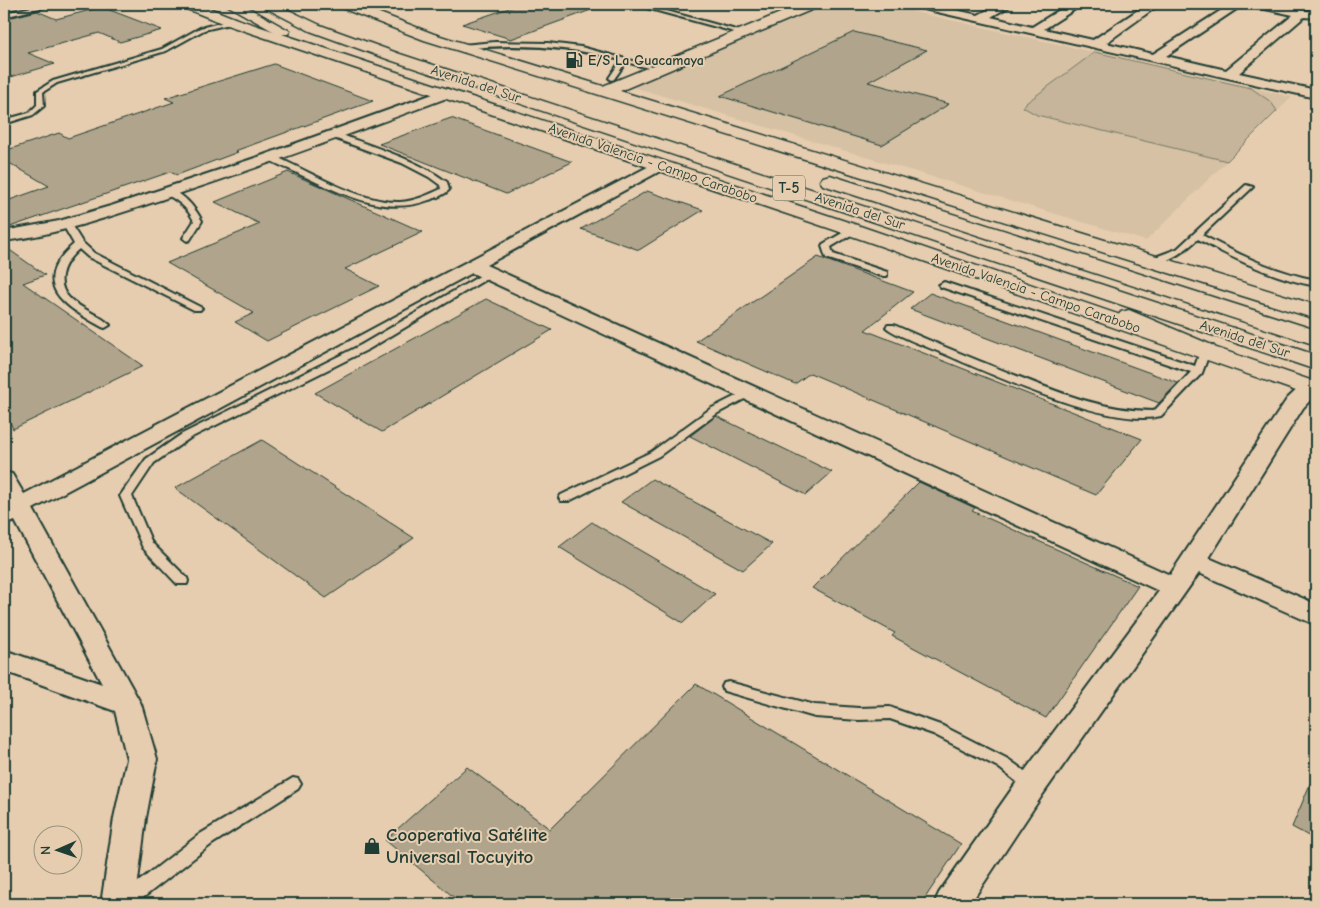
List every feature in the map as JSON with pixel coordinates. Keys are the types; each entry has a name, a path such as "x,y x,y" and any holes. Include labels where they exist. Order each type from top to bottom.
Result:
{"main road":[{"name":"Avenida Valencia - Campo Carabobo","path":"188,4 232,13 319,50 853,230 1201,361 1315,384"},
{"name":"Avenida del Sur","path":"266,4 315,28 395,57 998,257 1315,384"},
{"name":"Avenida del Sur","path":"298,4 344,24 759,158"},
{"path":"344,4 430,37 570,80 608,84 1316,312"},
{"path":"368,4 430,37"},
{"path":"608,84 650,71 813,4"},
{"name":"Avenida del Sur","path":"816,177 1316,338"},
{"path":"998,257 1201,361"}],"street":[{"path":"921,4 1311,92 1316,81"},
{"path":"981,18 1007,4"},
{"path":"1035,30 1077,4"},
{"path":"1096,44 1154,4"},
{"path":"1156,57 1238,4"},
{"path":"1255,4 1316,16"},
{"path":"1229,74 1302,13"},
{"path":"4,236 31,233 67,225 271,158 447,93"},
{"path":"12,511 480,270 659,166"},
{"path":"480,270 1174,587"},
{"path":"951,904 1032,785 1194,561 1295,404 1315,384"},
{"path":"4,479 12,511 127,704 142,759 130,818 118,904"},
{"path":"1194,561 1316,615"},
{"path":"4,660 127,704"}],"lane":[{"path":"4,15 53,4"},
{"path":"635,4 744,33"},
{"path":"4,122 31,114 41,106 40,91 55,82 164,50 232,13"},
{"path":"462,47 486,44 561,47 595,52 624,60 650,71"},
{"path":"608,84 624,60"},
{"path":"271,158 378,202 411,203 424,200 445,190 444,184 434,176 369,147 334,135"},
{"path":"1153,261 1180,251 1250,187"},
{"path":"169,192 181,199 193,210 198,221 186,238"},
{"path":"67,225 79,244 91,255 197,308"},
{"path":"853,230 826,246 829,256 884,274"},
{"path":"1196,235 1239,259 1269,271 1316,284"},
{"path":"79,244 69,251 57,270 60,293 68,302 104,325"},
{"path":"182,581 147,545 126,496 150,461 186,436 365,347 480,270"},
{"path":"891,327 1045,391 1094,408 1126,414 1157,414 1201,361 944,285"},
{"path":"566,498 655,454 714,410 748,393"},
{"path":"729,687 815,711 859,714 890,713 938,730 995,759 1032,785"},
{"path":"122,904 206,839 293,784"}],"shaded area":[{"path":"823,4 880,4 1292,97 1146,241 633,87"},
{"path":"1095,52 1251,88 1271,102 1277,111 1227,161 1037,115 1023,107"}],"building":[{"path":"521,4 601,4 602,6 511,39 462,24"},
{"path":"102,7 162,30 120,42 99,33 28,53 55,64 4,79 4,19 37,11 56,19"},
{"path":"854,32 927,50 868,82 949,104 882,145 720,96"},
{"path":"274,64 373,101 235,151 238,152 177,175 170,172 4,229 4,202 49,186 4,160 4,151 59,133 68,138 174,102 165,98"},
{"path":"451,118 572,162 506,194 379,144"},
{"path":"288,172 423,232 345,269 379,286 267,341 235,322 254,313 167,263 260,224 215,202"},
{"path":"647,191 703,210 639,250 581,229"},
{"path":"4,246 45,275 23,283 143,366 13,429 4,408"},
{"path":"818,257 913,292 865,330 1142,439 1096,495 810,373 795,384 696,341"},
{"path":"930,293 1178,383 1159,403 910,309"},
{"path":"486,299 552,330 382,432 315,393"},
{"path":"716,416 832,472 806,495 690,436"},
{"path":"262,440 414,538 326,598 175,488"},
{"path":"652,479 772,544 743,570 621,502"},
{"path":"919,482 975,508 972,511 1138,586 1046,718 892,636 895,633 812,588"},
{"path":"592,522 715,594 683,623 559,547"},
{"path":"696,684 961,844 921,904 462,904 385,840 467,767 550,829"},
{"path":"1316,770 1316,840 1292,827"}],"place":[{"name":"E/S La Guacamaya","path":"574,60"},
{"name":"Cooperativa Satélite Universal Tocuyito","path":"372,846"}]}
